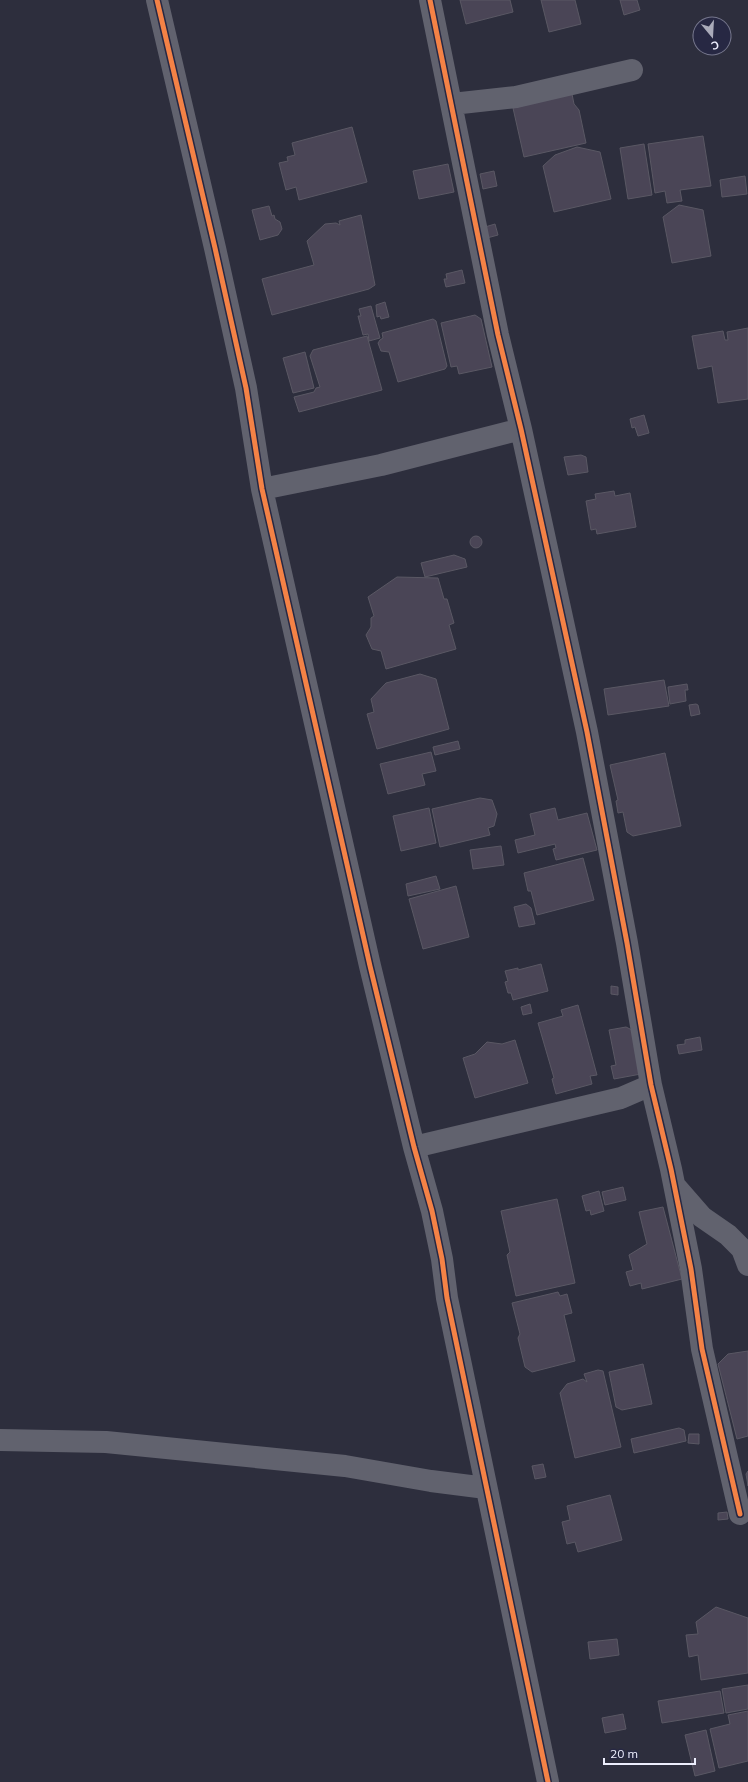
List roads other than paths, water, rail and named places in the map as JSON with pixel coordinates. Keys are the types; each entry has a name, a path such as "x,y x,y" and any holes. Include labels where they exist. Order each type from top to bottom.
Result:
{"street":[{"path":"157,0 246,388 262,489 370,966 414,1147 434,1218 442,1259 447,1298 548,1782"},
{"path":"430,0 498,335 521,429 587,732 627,943 651,1085 691,1269 702,1349 740,1514"},
{"path":"452,104 516,97 632,70"},
{"path":"262,489 381,466 521,429"},
{"path":"414,1147 621,1098 651,1085"},
{"path":"674,1186 702,1217 728,1235 742,1249 748,1265"},
{"path":"0,1440 121,1444 345,1466 431,1481 486,1488"}]}
